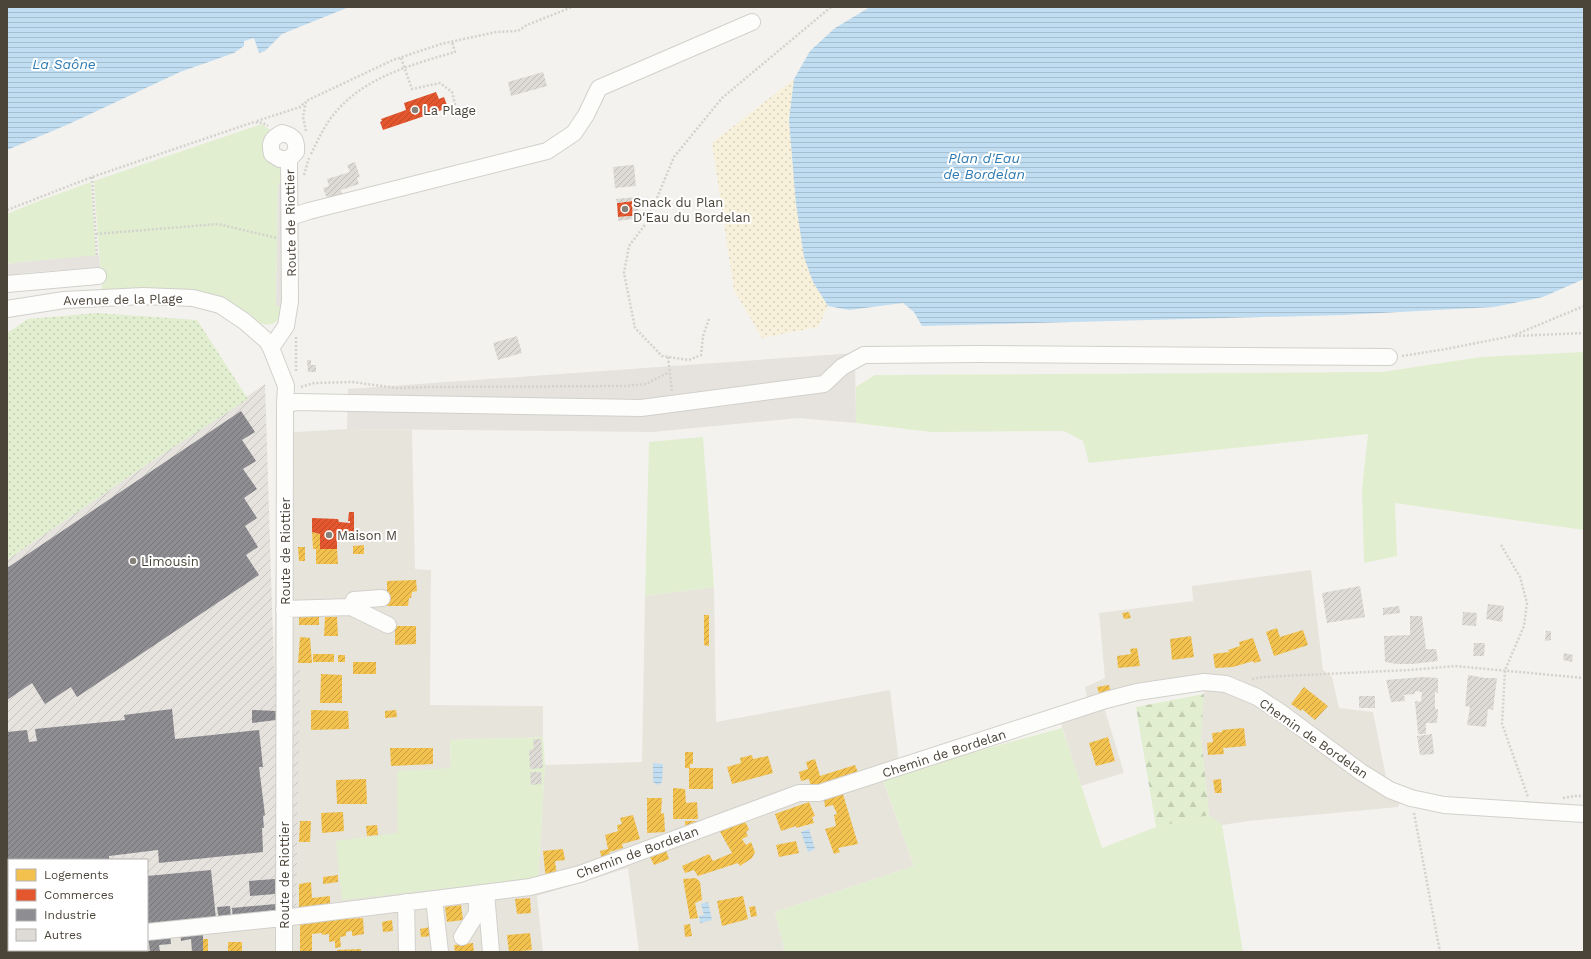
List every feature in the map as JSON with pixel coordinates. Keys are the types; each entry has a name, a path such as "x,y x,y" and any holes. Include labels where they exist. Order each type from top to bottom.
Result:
{"street":[{"path":"290,217 547,151 574,133 586,115 599,88 752,22"},
{"name":"Route de Riottier","path":"277,135 282,133 291,135 297,143 296,152 289,159 291,241 290,300 286,326 272,348 286,386 284,609 284,952"},
{"path":"7,284 98,276"},
{"name":"Avenue de la Plage","path":"7,309 64,300 143,296 193,298 220,305 244,321 267,341 272,348"},
{"path":"285,404 297,402 641,408 824,384 842,367 864,355 978,354 1389,357"},
{"path":"351,607 354,600 382,598"},
{"path":"284,609 351,607 388,625"},
{"name":"Chemin de Bordelan","path":"148,932 283,918 530,887 580,874 799,793 819,793 1106,700 1137,692 1204,682 1226,684 1256,697 1280,712 1362,772 1390,790 1411,798 1444,805 1584,814"},
{"path":"462,937 477,913 481,893"},
{"path":"481,893 491,952"},
{"path":"434,899 440,952"},
{"path":"406,902 407,952"}],"path":[{"path":"7,210 92,177 300,107 306,101 401,58 452,42 496,32 518,30 572,7"},
{"path":"709,319 703,336 701,355 689,360 662,356 635,328 624,273 629,246 648,222 674,157 722,98 832,7"},
{"path":"303,179 310,157 321,133 334,114 354,94 371,82 405,68 455,52 452,42"},
{"path":"401,58 412,89 440,83 452,92 457,112"},
{"path":"306,101 304,117 307,136"},
{"path":"254,122 263,123 277,135"},
{"path":"92,177 98,256"},
{"path":"96,234 218,224 291,241"},
{"path":"1512,336 1584,306"},
{"path":"1389,357 1446,349 1512,336 1584,332"},
{"path":"668,357 674,404"},
{"path":"296,388 314,383 352,382 397,388 625,386 646,384 670,372"},
{"path":"1502,545 1520,577 1527,603 1524,626 1505,670 1502,724 1533,811"},
{"path":"1248,680 1262,677 1409,670 1455,666 1584,678"},
{"path":"1560,798 1584,796"},
{"path":"1411,798 1440,952"}],"shaded area":[{"path":"278,183 286,183 284,306 276,306"},
{"path":"99,255 100,267 24,273 7,276 7,264"},
{"path":"855,353 856,423 798,418 653,432 347,429 348,389"},
{"path":"265,384 274,670 300,668 296,921 148,936 148,859 8,859 7,950 7,560"},
{"path":"347,429 412,430 415,569 431,570 430,705 543,706 543,737 450,740 451,768 538,878 545,765 642,762 645,596 714,587 716,722 890,690 899,762 882,778 914,866 775,912 785,952 639,952 628,868 537,896 543,952 7,952 148,951 148,934 300,668 274,670 278,433"},
{"path":"1311,570 1323,670 1332,677 1339,708 1373,712 1387,782 1401,801 1398,807 1249,821 1222,825 1209,815 1201,736 1204,687 1144,696 1104,707 1124,773 1081,786 1056,708 1087,697 1085,687 1105,678 1099,613 1193,601 1192,586"}],"green space":[{"path":"262,124 270,130 263,143 263,152 265,157 267,161 282,170 286,183 278,183 276,306 284,306 277,321 267,325 262,324 236,306 102,292 94,181"},
{"path":"91,182 96,256 7,264 7,214"},
{"path":"97,313 197,320 248,399 152,461 7,560 7,333 28,319"},
{"path":"1584,352 1584,530 1395,503 1397,556 1364,563 1362,489 1368,434 1089,463 1083,441 1064,431 931,432 856,423 856,387 875,375 1382,372 1481,357"},
{"path":"703,437 714,587 645,596 649,442"},
{"path":"1204,694 1201,736 1209,815 1156,827 1136,707"},
{"path":"1062,728 1102,848 1156,827 1209,815 1222,825 1243,952 785,952 775,912 914,866 882,777"},
{"path":"543,737 545,765 538,878 342,900 336,841 398,833 397,771 451,768 450,740"}],"sand":[{"path":"794,79 789,120 792,152 813,282 828,306 818,327 762,338 734,290 712,143"}],"water":[{"name":"La Saône","path":"7,7 349,7 282,34 265,51 259,53 254,38 244,41 244,46 234,53 180,72 69,124 7,150"},
{"name":"Plan d'Eau de Bordelan","path":"870,7 1584,7 1584,279 1543,297 1494,307 1343,315 922,326 914,312 903,303 849,310 828,306 813,282 804,257 796,204 789,120 794,79 810,51 835,28"},
{"path":"653,763 663,764 662,782 658,785 653,782"},
{"path":"809,829 815,849 808,852 801,832"},
{"path":"708,902 712,920 700,923 699,916 704,915 701,904"}],"building: Logements":[{"path":"312,532 320,534 320,549 337,549 338,564 316,564 316,549 313,549"},
{"path":"364,545 364,554 353,554 353,546"},
{"path":"298,547 305,547 305,561 299,561"},
{"path":"416,580 417,591 412,592 411,598 409,598 408,606 387,606 387,581"},
{"path":"1129,612 1131,618 1124,619 1122,613"},
{"path":"704,615 709,615 709,646 704,645"},
{"path":"299,616 319,616 319,625 299,625"},
{"path":"325,617 337,617 338,636 324,636"},
{"path":"395,626 416,626 416,644 395,645"},
{"path":"1277,628 1280,637 1303,630 1308,645 1274,656 1266,632"},
{"path":"1191,636 1194,657 1172,660 1170,639"},
{"path":"300,637 310,638 312,663 298,663"},
{"path":"1253,638 1261,661 1254,663 1253,661 1233,667 1215,668 1213,654 1229,652 1228,650 1240,646 1239,642"},
{"path":"1137,648 1140,666 1118,668 1117,656 1131,654 1130,649"},
{"path":"313,654 334,654 334,662 313,662"},
{"path":"338,655 345,655 345,662 338,662"},
{"path":"353,662 376,662 376,674 353,674"},
{"path":"321,674 342,675 342,703 320,703"},
{"path":"1109,685 1111,693 1100,696 1097,687"},
{"path":"1304,687 1328,706 1315,720 1302,709 1301,711 1291,704"},
{"path":"311,710 348,711 349,729 311,730"},
{"path":"396,710 397,717 385,718 385,711"},
{"path":"1244,728 1246,746 1223,747 1224,754 1208,755 1207,743 1213,742 1212,733 1222,732 1222,730"},
{"path":"1108,737 1115,761 1096,766 1089,743"},
{"path":"390,748 433,748 433,764 391,766"},
{"path":"685,752 693,752 693,764 690,764 690,768 685,768"},
{"path":"752,755 753,759 768,756 773,773 732,784 727,767 741,763 740,758"},
{"path":"815,759 820,776 855,765 859,775 811,787 809,779 801,781 799,772 808,769 806,762"},
{"path":"689,768 713,768 713,789 689,789"},
{"path":"366,779 367,804 337,804 336,780"},
{"path":"1221,779 1222,793 1215,793 1213,780"},
{"path":"673,788 685,789 686,803 697,802 698,819 673,819"},
{"path":"842,791 858,844 838,848 840,852 834,854 825,829 836,826 834,815 837,814 833,805 825,807 824,798"},
{"path":"647,798 662,798 661,814 664,813 665,832 647,833"},
{"path":"809,802 815,816 812,817 814,823 796,828 796,826 781,831 775,814"},
{"path":"343,812 344,831 322,833 321,813"},
{"path":"633,815 640,839 622,844 623,848 609,852 611,857 602,860 600,851 608,849 605,835 618,831 617,825 622,824 620,818"},
{"path":"744,820 749,829 746,832 748,836 742,839 746,845 751,842 755,852 752,858 740,866 738,863 698,876 694,870 685,873 682,866 709,854 713,861 732,853 719,830 731,824 732,827"},
{"path":"300,821 311,821 310,842 299,842"},
{"path":"685,821 697,821 699,824 685,829"},
{"path":"377,825 378,835 367,836 366,826"},
{"path":"796,841 799,853 779,857 776,845"},
{"path":"563,849 565,860 555,861 557,876 546,880 543,851"},
{"path":"666,850 669,859 654,865 650,857"},
{"path":"338,875 338,882 323,884 323,877"},
{"path":"696,878 700,882 702,900 695,903 698,918 690,919 683,879"},
{"path":"311,882 312,898 330,896 330,909 299,908 299,884"},
{"path":"743,896 748,919 722,926 717,901"},
{"path":"530,898 531,913 517,914 515,899"},
{"path":"461,905 463,920 447,922 445,907"},
{"path":"755,906 757,916 751,917 749,907"},
{"path":"333,917 345,919 363,918 364,934 352,936 352,931 346,932 346,936 340,937 341,947 335,948 335,941 329,942 329,934 312,934 312,952 300,952 300,924"},
{"path":"392,920 393,931 383,932 382,922"},
{"path":"690,924 692,936 685,937 684,925"},
{"path":"430,927 432,936 421,937 420,929"},
{"path":"530,933 532,950 509,952 507,935"},
{"path":"203,939 208,939 208,952 203,952"},
{"path":"228,942 242,942 242,952 228,952"},
{"path":"473,943 474,952 455,952 454,945"},
{"path":"361,949 361,952 337,952 337,950"}],"building: Commerces":[{"path":"436,92 439,99 444,97 448,108 383,130 380,122 382,121 381,119 406,110 404,103"},
{"path":"632,201 633,216 618,217 617,203"},
{"path":"349,512 354,512 354,535 337,536 337,549 320,549 320,534 312,532 312,518 338,519 339,522 350,523 350,521 348,521"}],"building: Industrie":[{"name":"Limousin","path":"241,411 255,432 242,440 256,461 243,469 257,489 244,498 257,518 245,526 258,547 246,555 259,575 77,697 71,687 45,704 32,683 7,700 7,568"},
{"path":"172,709 175,739 259,730 263,767 259,767 265,815 263,816 264,828 262,828 263,852 159,863 158,850 109,856 109,859 8,859 7,878 7,732 27,730 29,742 37,741 35,729 125,720 124,715"},
{"path":"252,710 277,711 276,720 252,723"},
{"path":"211,870 216,919 148,927 148,876"},
{"path":"275,879 275,894 250,896 249,881"},
{"path":"276,904 276,917 233,921 232,908"},
{"path":"230,906 231,918 219,920 217,907"},
{"path":"203,931 203,952 192,952 191,939 181,941 180,933"},
{"path":"170,934 171,944 159,945 160,952 150,952 148,936"}],"building: Autres":[{"path":"543,72 547,86 511,96 508,82"},
{"path":"355,162 360,177 357,178 359,184 341,190 342,196 333,199 326,196 323,188 329,186 327,179 350,172 347,165"},
{"path":"634,165 636,186 615,188 613,167"},
{"path":"637,197 639,218 618,221 618,217 633,216 632,201 617,203 616,199"},
{"path":"517,336 522,353 498,360 493,343"},
{"path":"307,360 311,360 311,365 316,365 316,372 308,372"},
{"path":"1360,586 1365,617 1327,623 1322,593"},
{"path":"1488,604 1504,606 1502,622 1486,619"},
{"path":"1399,606 1400,613 1383,615 1383,608"},
{"path":"1463,612 1477,613 1476,626 1462,625"},
{"path":"1410,616 1422,616 1426,649 1436,649 1438,661 1412,664 1385,662 1384,636 1410,635"},
{"path":"1546,631 1551,631 1551,640 1545,641"},
{"path":"1474,643 1485,643 1484,656 1473,656"},
{"path":"1564,653 1573,655 1572,662 1563,660"},
{"path":"1468,675 1485,678 1497,678 1493,710 1488,709 1486,727 1467,725 1470,707 1465,706"},
{"path":"1423,677 1438,678 1438,693 1435,692 1435,709 1438,709 1437,723 1426,723 1426,734 1418,734 1415,701 1421,702 1422,692 1415,691 1415,694 1404,695 1405,701 1391,702 1386,680"},
{"path":"1359,696 1375,696 1375,708 1359,708"},
{"path":"1432,734 1434,754 1420,755 1417,736"},
{"path":"533,739 541,739 543,768 530,769 529,750 534,749"},
{"path":"530,772 541,772 542,784 531,785"}],"place":[{"name":"La Plage","path":"415,110"},
{"name":"Snack du Plan D'Eau du Bordelan","path":"625,209"},
{"name":"Maison M","path":"329,535"},
{"name":"Limousin","path":"133,561"}]}
